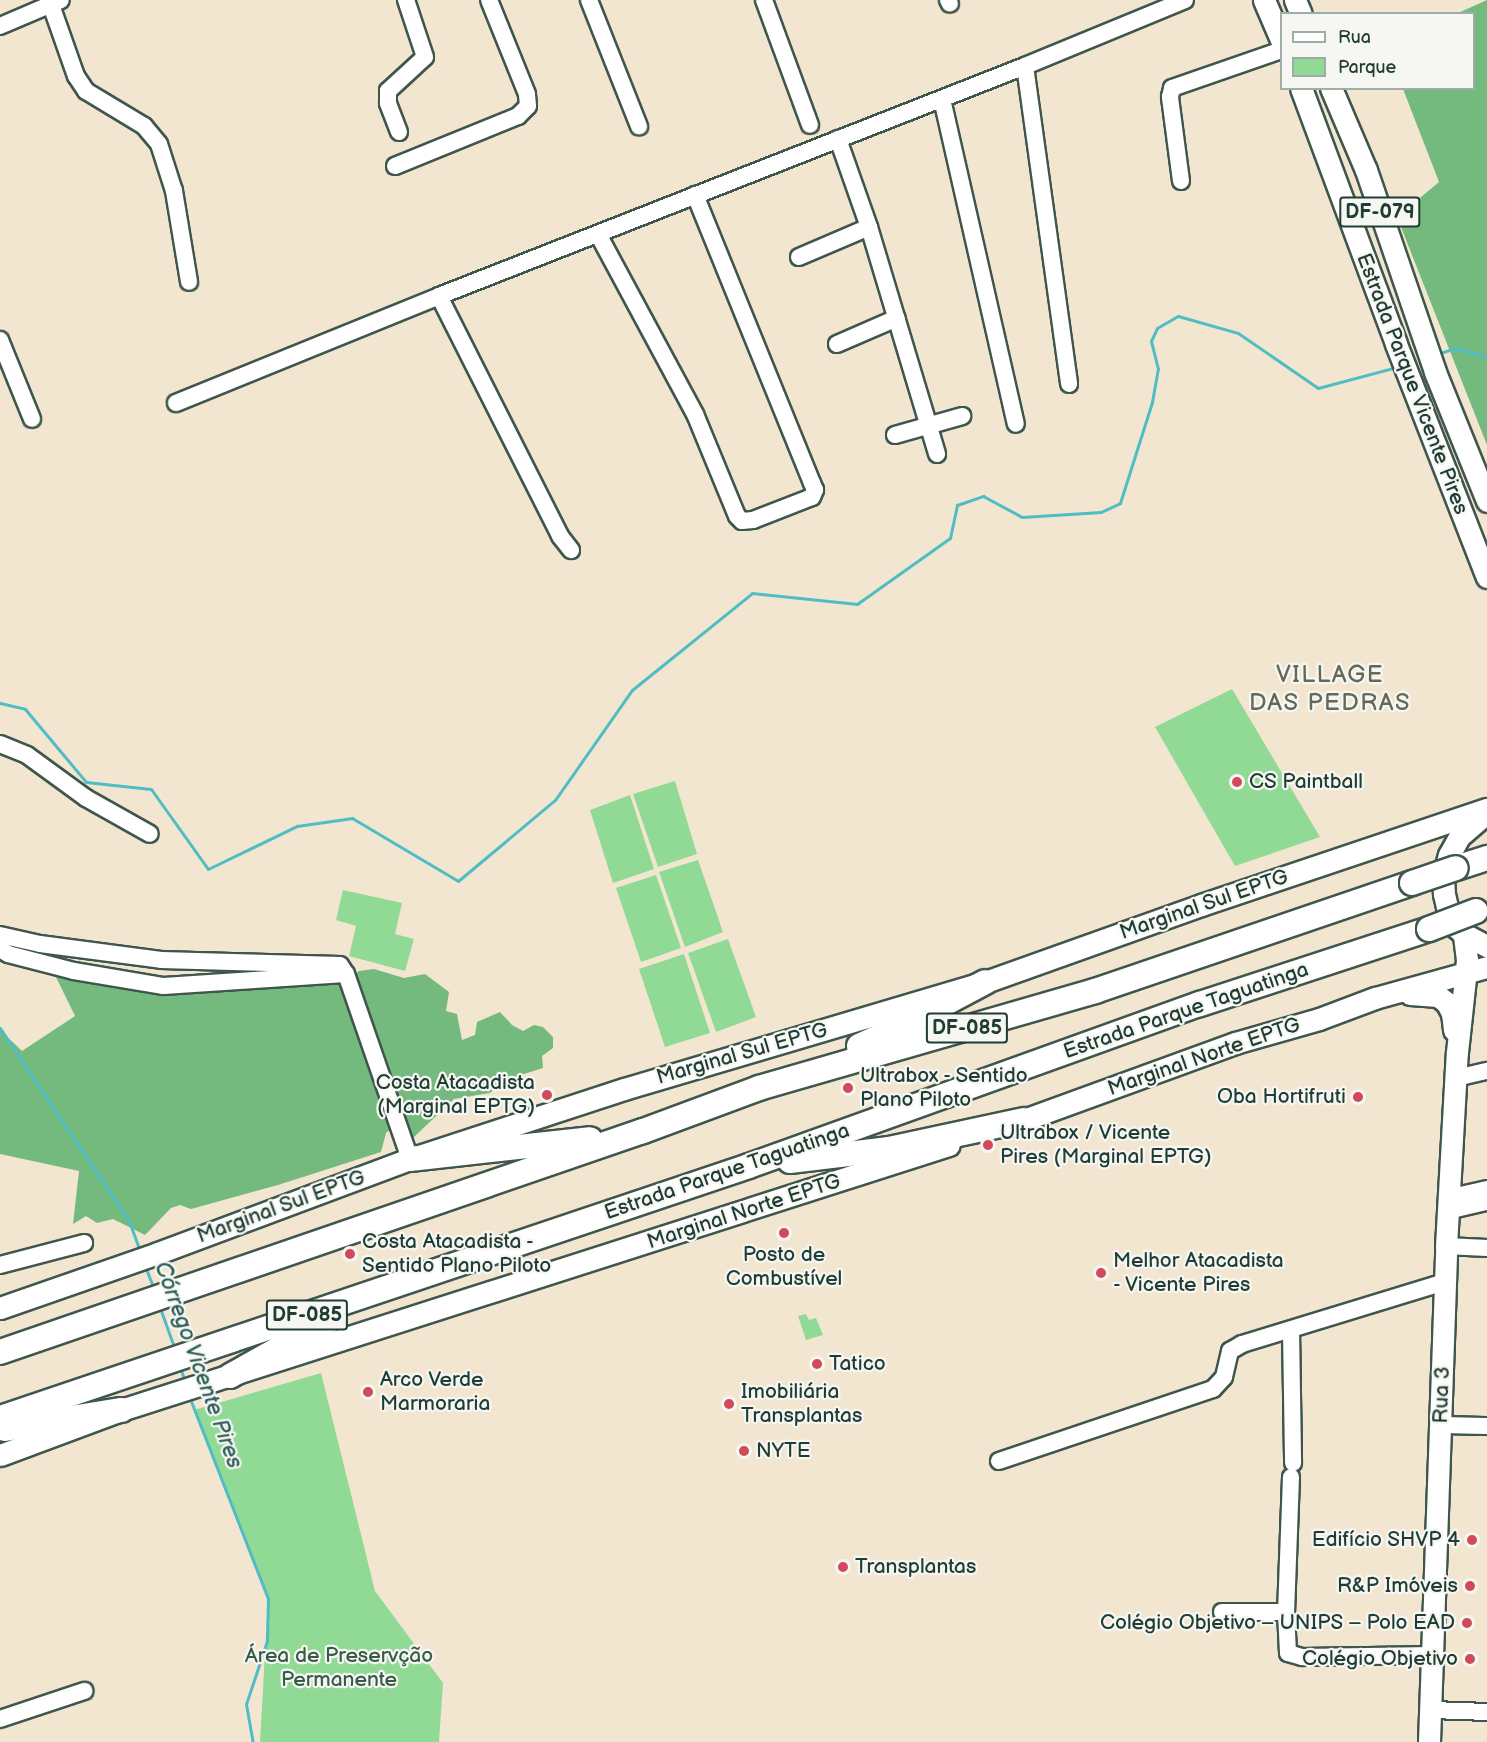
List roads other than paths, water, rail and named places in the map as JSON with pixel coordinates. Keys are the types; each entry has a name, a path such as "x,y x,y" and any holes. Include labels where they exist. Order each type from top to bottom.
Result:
{"highway":[{"name":"DF-085","path":"0,1352 643,1131 759,1088 1095,991 1487,858"},
{"name":"Estrada Parque Taguatinga","path":"0,1418 749,1166 1200,1004 1429,929 1482,909"},
{"path":"759,1088 893,1031 985,982"},
{"path":"749,1166 890,1149 1024,1120"},
{"path":"410,1159 643,1131"},
{"path":"230,1376 322,1324 422,1275"},
{"path":"0,1429 121,1410"}],"main road":[{"path":"1264,0 1280,40"},
{"name":"Estrada Parque Vicente Pires","path":"1302,90 1396,344 1487,577"},
{"name":"Estrada Parque Vicente Pires","path":"1332,90 1366,170 1435,372 1487,501"},
{"path":"1322,144 1331,151 1352,138"},
{"path":"1487,811 1459,837 1449,855 1443,876 1449,915 1464,934 1487,946"},
{"name":"Marginal Sul EPTG","path":"0,1308 158,1253 410,1159 624,1089 985,982 1201,905 1487,811"},
{"path":"1457,1048 1465,973 1464,934"},
{"name":"Marginal Norte EPTG","path":"0,1455 121,1410 1024,1120 1235,1043 1319,1019 1375,998 1487,968"},
{"path":"1457,1048 1467,1001 1478,980 1487,973"},
{"path":"1375,998 1407,994 1438,996 1446,1002 1452,1013 1457,1048"},
{"name":"Rua 3","path":"1429,1742 1446,1246 1457,1048"}],"street":[{"path":"399,132 388,103 388,91 426,57 406,0"},
{"path":"395,166 518,116 528,106 527,94 489,0"},
{"path":"589,0 639,126"},
{"path":"764,0 810,125"},
{"path":"176,403 439,296 1025,66 1185,0"},
{"path":"0,26 56,2 76,76 86,91 144,126 159,144 174,191 189,282"},
{"path":"1181,181 1170,97 1172,87 1280,50"},
{"path":"1025,66 1069,384"},
{"path":"942,99 1017,424"},
{"path":"838,139 869,227 937,454"},
{"path":"598,234 695,414 737,516 742,521 753,519 812,498 815,490 695,195"},
{"path":"799,257 869,227"},
{"path":"439,296 560,536 571,550"},
{"path":"837,344 897,318"},
{"path":"0,340 32,419"},
{"path":"895,435 962,416"},
{"path":"0,744 27,755 86,798 150,834"},
{"path":"0,935 40,944 161,960 340,965 346,974 410,1159"},
{"path":"0,949 8,954 74,971 164,986 346,974"},
{"path":"1456,1078 1487,1071"},
{"path":"1487,1189 1453,1197 1448,1205 1456,1209 1487,1202"},
{"path":"0,1265 84,1243"},
{"path":"1446,1246 1487,1248"},
{"path":"999,1461 1213,1389 1222,1382 1230,1351 1242,1344 1445,1282"},
{"path":"1291,1330 1292,1470 1286,1648 1293,1655 1433,1655"},
{"path":"1441,1425 1487,1426"},
{"path":"1222,1612 1286,1612"},
{"path":"0,1719 84,1691"},
{"path":"1431,1710 1487,1712"}],"waterway":[{"path":"0,703 25,709 86,782 151,789 208,869 297,826 352,818 458,881 555,800 632,690 752,593 857,604 950,538 957,505 983,496 1022,517 1101,512 1120,503 1152,402 1158,369 1151,341 1157,328 1178,316 1238,333 1318,388 1397,367"},
{"path":"1437,354 1455,348 1487,357"},
{"name":"Córrego Vicente Pires","path":"0,1028 129,1221 140,1251"},
{"name":"Córrego Vicente Pires","path":"145,1266 154,1290"},
{"name":"Córrego Vicente Pires","path":"160,1308 175,1350"},
{"name":"Córrego Vicente Pires","path":"180,1368 185,1381"},
{"name":"Córrego Vicente Pires","path":"189,1396 268,1599 267,1641 246,1704 253,1742"}],"place":[{"name":"CS Paintball","path":"1237,782"},
{"name":"Ultrabox - Sentido Plano Piloto","path":"848,1088"},
{"name":"Costa Atacadista (Marginal EPTG)","path":"547,1095"},
{"name":"Oba Hortifruti","path":"1358,1097"},
{"name":"Ultrabox / Vicente Pires (Marginal EPTG)","path":"988,1145"},
{"name":"Posto de Combustível","path":"784,1233"},
{"name":"Costa Atacadista - Sentido Plano Piloto","path":"350,1254"},
{"name":"Melhor Atacadista - Vicente Pires","path":"1101,1273"},
{"name":"Tatico","path":"817,1364"},
{"name":"Arco Verde Marmoraria","path":"368,1392"},
{"name":"Imobiliária Transplantas","path":"729,1404"},
{"name":"NYTE","path":"744,1451"},
{"name":"Edifício SHVP 4","path":"1472,1540"},
{"name":"Transplantas","path":"843,1567"},
{"name":"R&P Imóveis","path":"1470,1586"},
{"name":"Colégio Objetivo – UNIPS – Polo EAD","path":"1467,1623"},
{"name":"Colégio Objetivo","path":"1470,1659"}],"district":[{"name":"VILLAGE DAS PEDRAS","path":"1330,689"}],"park label":[{"name":"Área de Preservção Permanente","path":"339,1668"}]}
